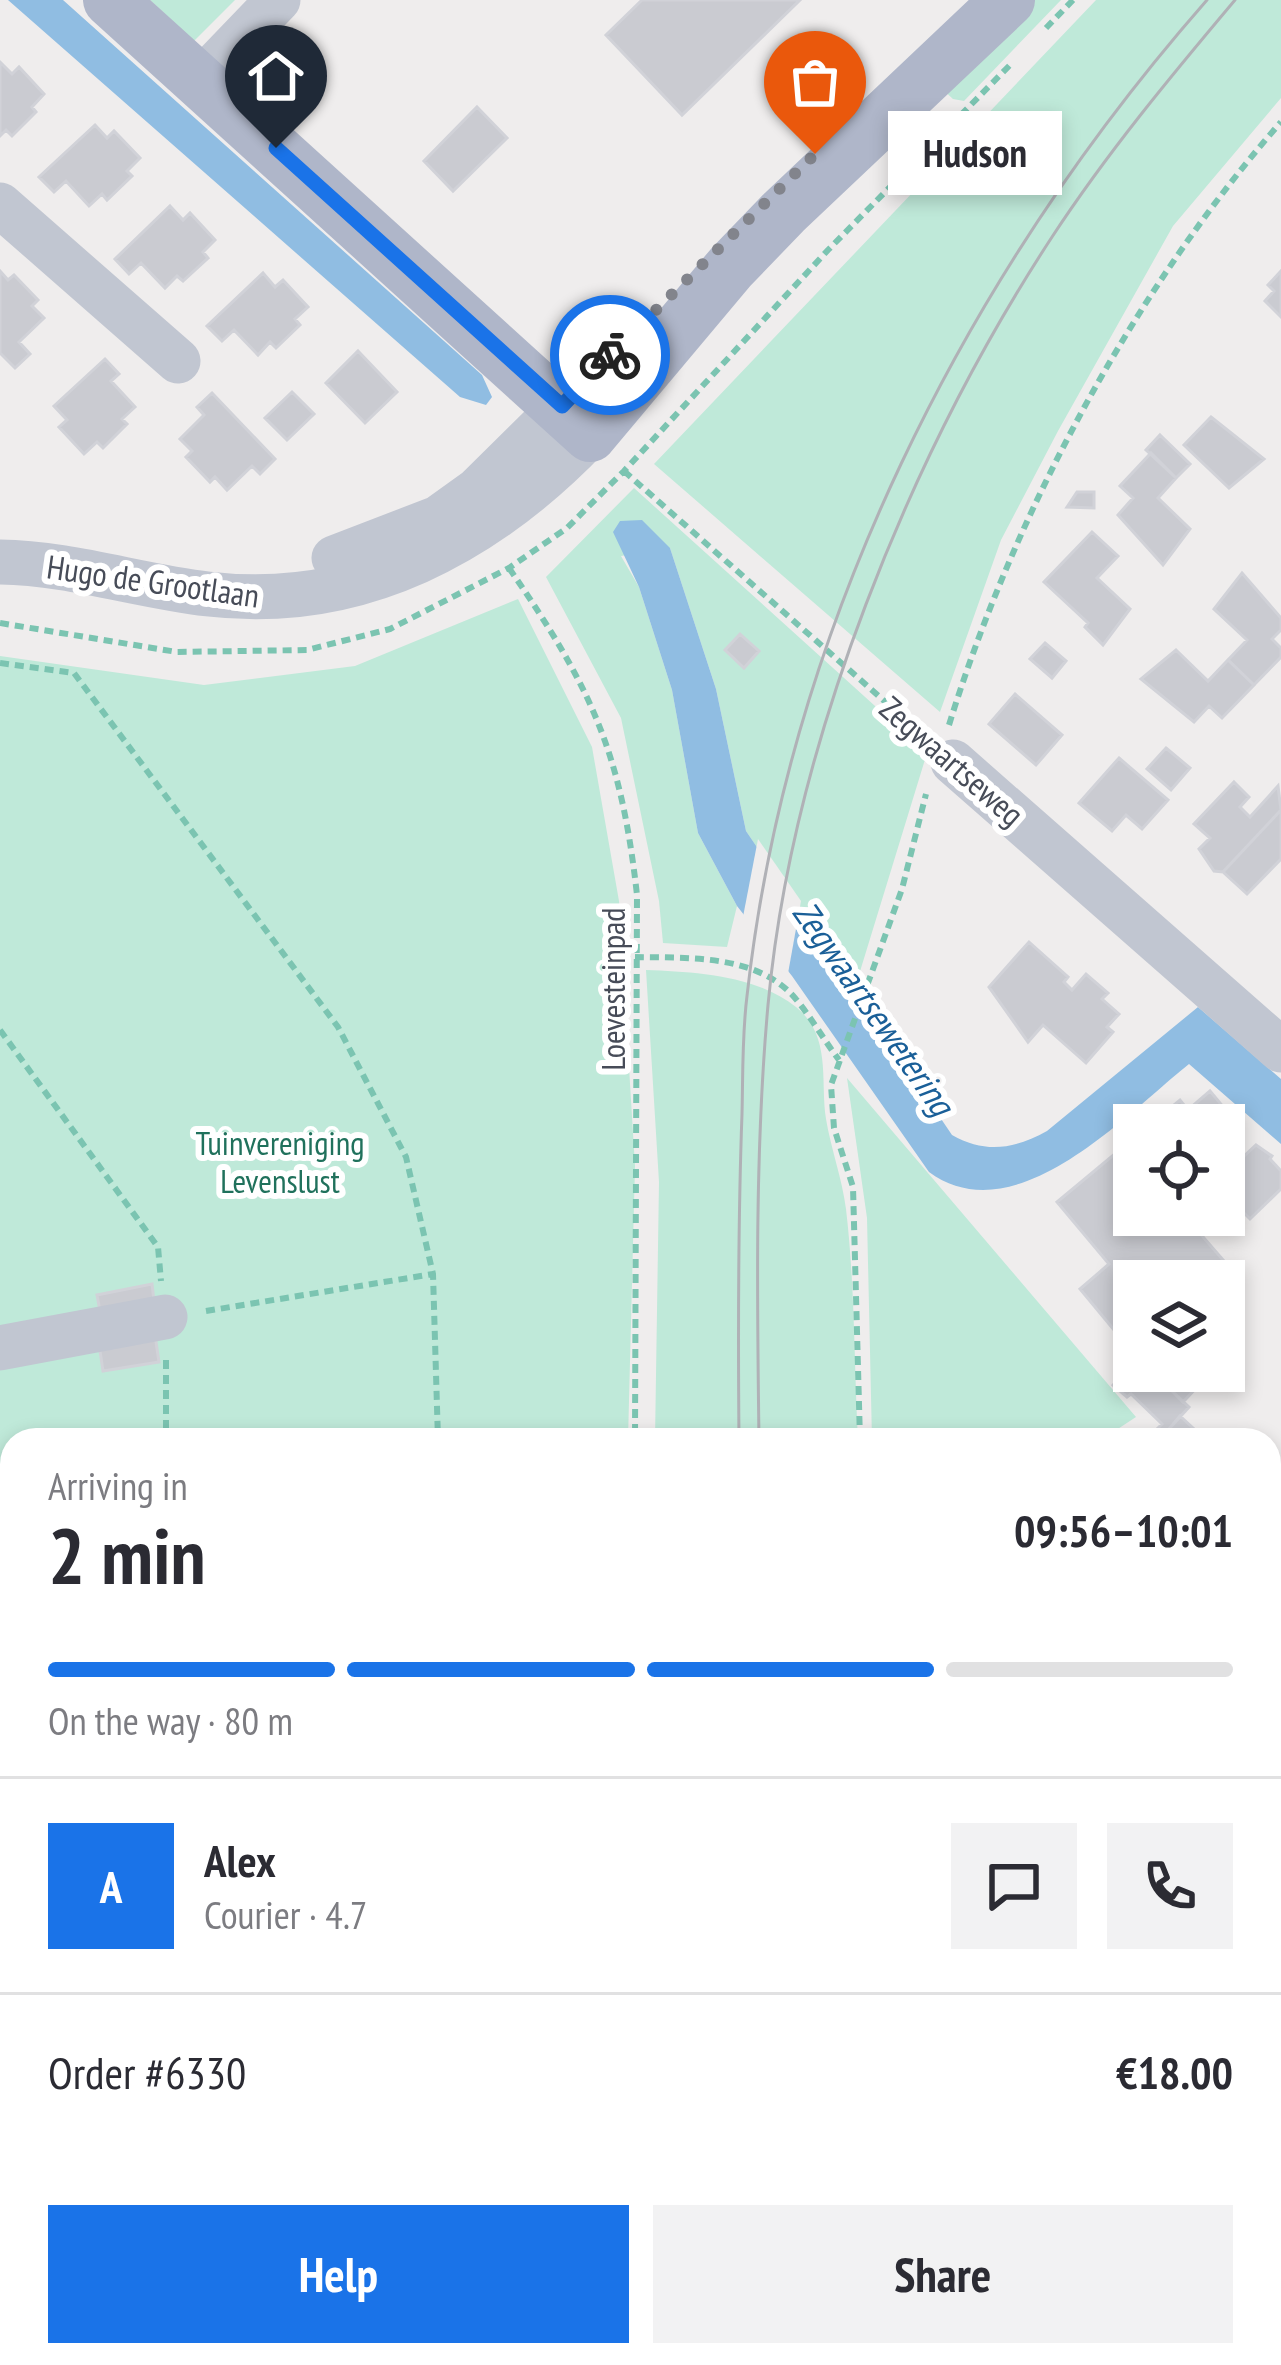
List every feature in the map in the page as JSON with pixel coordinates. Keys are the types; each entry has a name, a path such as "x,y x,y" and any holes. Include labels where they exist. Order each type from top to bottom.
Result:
{"main road":[{"path":"110,0 592,438"},
{"name":"Hugo de Grootlaan","path":"592,438 971,0"},
{"name":"Hugo de Grootlaan","path":"592,438 730,267 784,212 1024,17"}],"street":[{"path":"200,80 278,0"},
{"path":"0,205 178,361"},
{"name":"Hugo de Grootlaan","path":"0,539 216,568 277,569 336,558 438,518 477,490 592,438"},
{"name":"Hugo de Grootlaan","path":"0,562 208,594 255,599 299,596 405,568 464,541 522,499 592,438"},
{"name":"Zegwaartseweg","path":"947,757 1281,1050"},
{"path":"0,1348 165,1317"}],"path":[{"path":"1024,17 1073,0"},
{"path":"592,438 828,250 1024,52"},
{"path":"860,1428 854,1186 830,1107 839,1060 947,757 986,619 1070,439 1182,250 1281,122"},
{"name":"Loevesteinpad","path":"592,438 567,527 509,568 561,643 605,730 630,832 637,896 635,1428"},
{"name":"Zegwaartseweg","path":"592,438 947,757"},
{"path":"0,663 74,673 338,1027 406,1157 434,1274 438,1428"},
{"path":"635,957 718,960 743,966 793,995 839,1060"},
{"path":"0,1030 158,1247 165,1317 166,1428"},
{"path":"165,1317 434,1274"}],"green space":[{"path":"150,0 235,0 194,41"},
{"path":"1031,0 1061,0 964,101 953,99 940,87"},
{"path":"1096,0 1281,0 1281,98 1173,226 1058,431 1001,540 940,712 654,464"},
{"path":"634,488 927,753 854,991 746,831 716,689 670,548 621,556 639,587 672,690 698,833 737,906 727,947 663,943 659,901 621,718 546,577"},
{"name":"Tuinvereniging Levenslust","path":"518,599 592,747 619,901 635,1166 628,1428 0,1428 0,656 204,685 355,666"},
{"path":"646,970 744,982 796,1007 820,1045 826,1119 846,1209 858,1428 655,1428 659,1182"},
{"path":"847,1078 1136,1417 1119,1428 872,1428 867,1218"}],"water":[{"path":"8,0 63,0 482,375 492,397 486,405 460,397"},
{"path":"642,520 670,548 716,689 746,831 952,1135 977,1145 1000,1147 1047,1131 1198,1007 1281,1079 1281,1144 1245,1113 1245,1104 1235,1104 1189,1064 1141,1104 1113,1104 1113,1128 1032,1179 997,1189 962,1188 929,1172 792,976 737,906 698,833 672,690 639,587 613,532 620,521"}],"pier":[{"path":"758,839 801,901 787,979 742,922"}],"building":[{"path":"642,0 800,0 682,115 606,35"},
{"path":"0,62 12,74 19,67 44,94 32,107 36,112 12,136 6,130 0,136"},
{"path":"477,107 507,138 453,191 424,161"},
{"path":"95,125 107,138 114,131 140,158 127,171 132,176 107,200 102,194 89,206 66,181 54,192 39,177"},
{"path":"170,206 183,220 190,213 215,240 203,252 208,258 183,281 177,276 165,288 141,263 129,274 115,259"},
{"path":"0,271 8,280 14,275 38,300 32,306 44,318 19,342 30,354 15,368 0,353"},
{"path":"1281,271 1281,317 1265,301 1274,291 1268,285"},
{"path":"263,273 275,287 283,280 308,307 295,319 300,325 276,348 270,342 258,355 234,330 222,341 207,326"},
{"path":"358,351 397,392 365,423 326,383"},
{"path":"105,359 119,374 111,381 135,407 122,419 127,424 103,448 97,442 84,454 59,427 67,420 54,406"},
{"path":"292,392 314,414 287,440 265,418"},
{"path":"212,393 275,459 260,474 252,466 227,490 215,477 210,482 186,457 192,451 180,439 204,415 197,407"},
{"path":"1211,417 1264,459 1229,488 1184,445"},
{"path":"1160,435 1190,464 1176,478 1146,450"},
{"path":"1151,453 1176,478 1158,498 1190,529 1163,565 1118,515 1133,498 1120,486"},
{"path":"1077,492 1094,492 1094,508 1067,507"},
{"path":"1092,532 1118,556 1097,578 1130,609 1103,645 1085,627 1088,623 1044,582"},
{"path":"1242,573 1281,618 1281,630 1272,639 1281,648 1281,657 1254,685 1228,660 1247,640 1214,609"},
{"path":"740,634 759,651 744,668 725,650"},
{"path":"1045,643 1066,661 1052,678 1030,659"},
{"path":"1176,650 1208,681 1228,660 1254,685 1222,718 1209,706 1194,722 1141,679"},
{"path":"1015,694 1062,735 1036,765 989,724"},
{"path":"1166,748 1190,768 1171,790 1147,769"},
{"path":"1119,758 1168,800 1142,829 1126,815 1112,831 1079,803"},
{"path":"1234,782 1249,797 1240,807 1250,817 1278,786 1281,810 1223,872 1214,871 1199,849 1210,838 1194,824"},
{"path":"1281,810 1281,859 1247,894 1223,872"},
{"path":"1029,942 1068,977 1064,982 1072,990 1086,974 1108,993 1102,999 1119,1014 1107,1027 1113,1032 1086,1063 1043,1025 1028,1042 989,987"},
{"path":"1210,1091 1221,1104 1195,1104"},
{"path":"1256,1145 1272,1156 1281,1171 1281,1189 1250,1219 1245,1214 1245,1155"},
{"path":"1113,1155 1113,1236 1202,1236 1223,1260 1113,1260 1113,1329 1080,1289 1109,1264 1057,1202"},
{"path":"152,1284 154,1301 100,1311 97,1295"},
{"path":"155,1335 159,1362 103,1371 99,1344"},
{"path":"1121,1392 1173,1392 1189,1407 1170,1428 1158,1428 1162,1424 1131,1394 1127,1397"},
{"path":"1173,1392 1192,1392 1183,1402"},
{"path":"1180,1416 1193,1428 1170,1428"}],"tram line":[{"path":"739,1428 745,1011 769,859 802,724 846,592 901,464 965,340 1038,221 1119,107 1207,0"},
{"path":"759,1428 759,1168 768,1005 781,906 831,705 906,507 1000,322 1095,175 1235,0"}],"way so far":[{"path":"610,355 815,154"}],"place":[{"name":"Hudson","path":"815,154"}],"route":[{"path":"276,148 562,406 610,355"}],"water label":[{"name":"Zegwaartsewetering","path":"874,1008"}]}
